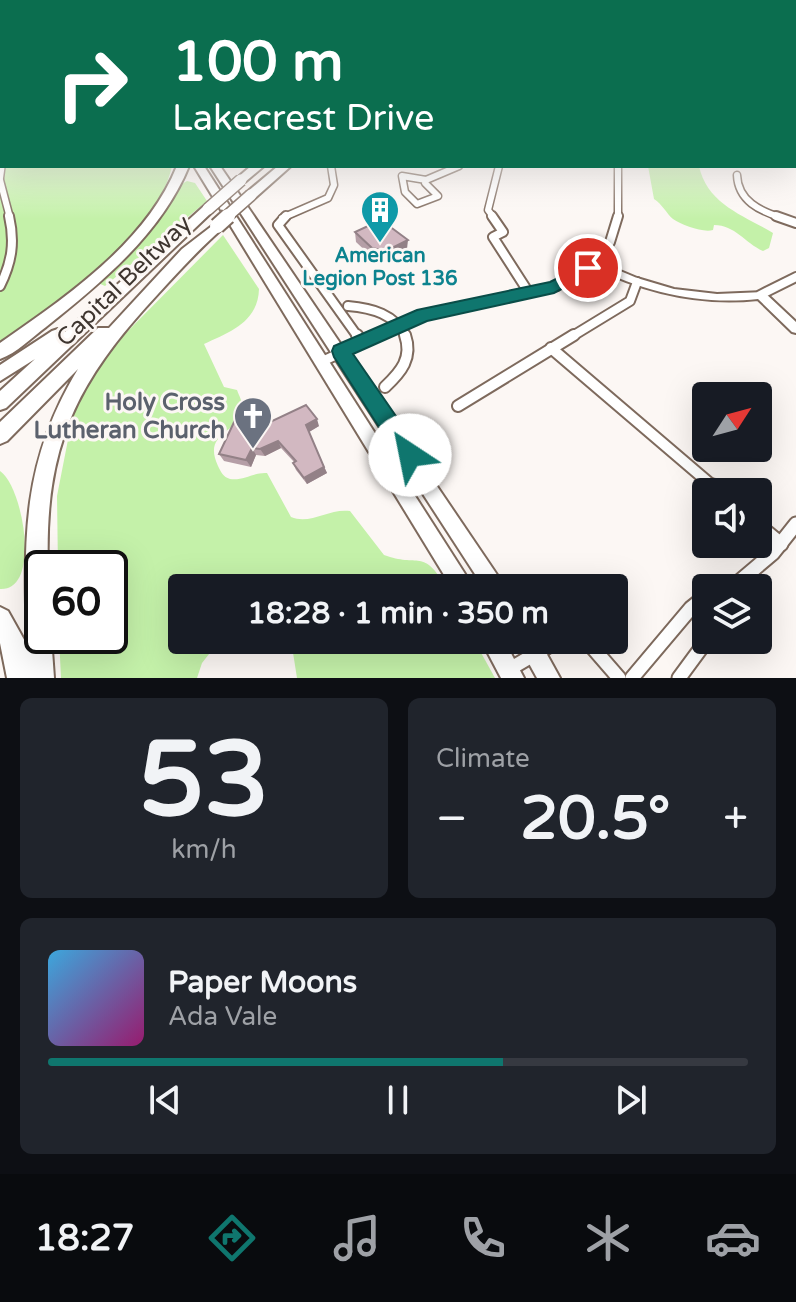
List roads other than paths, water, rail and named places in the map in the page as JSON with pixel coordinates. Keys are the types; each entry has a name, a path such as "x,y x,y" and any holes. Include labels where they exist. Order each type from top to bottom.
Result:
{"highway":[{"path":"0,352 73,295 125,248 167,200 182,168"},
{"name":"Capital Beltway","path":"0,402 138,272 256,168"},
{"name":"Capital Beltway","path":"0,435 195,246 283,168"},
{"path":"41,678 35,535 39,486 51,440 86,369 195,246"},
{"path":"0,374 59,334 138,272"},
{"path":"0,619 15,646 20,678"}],"main road":[{"path":"200,168 455,574"},
{"path":"216,168 487,574"},
{"path":"499,654 510,674"},
{"path":"535,654 549,678"}],"street":[{"path":"331,168 334,185 331,193 320,203 278,222 361,341"},
{"path":"426,180 425,183 438,196 413,203 400,178 407,175 426,180 454,168"},
{"path":"498,168 488,210 503,232 493,237 529,293"},
{"path":"323,361 361,341 442,310 560,285 594,263 608,247 616,230 620,190 618,168"},
{"path":"737,175 738,187 750,202 771,215 796,223"},
{"path":"0,179 15,236 12,261 0,286"},
{"path":"594,263 637,282 696,297 723,299 760,295 796,277"},
{"path":"458,406 630,301 637,282"},
{"path":"760,295 796,329"},
{"path":"348,306 377,309 390,315 407,338 408,358 397,377 385,387"},
{"path":"551,348 704,478"},
{"path":"747,574 781,544 796,524"},
{"path":"772,537 781,544"},
{"path":"632,678 692,607"},
{"path":"510,674 526,654"},
{"path":"598,654 619,678"},
{"path":"679,678 697,654"}],"place":[{"name":"American Legion Post 136","path":"380,244"},
{"name":"Holy Cross Lutheran Church","path":"253,450"}]}
